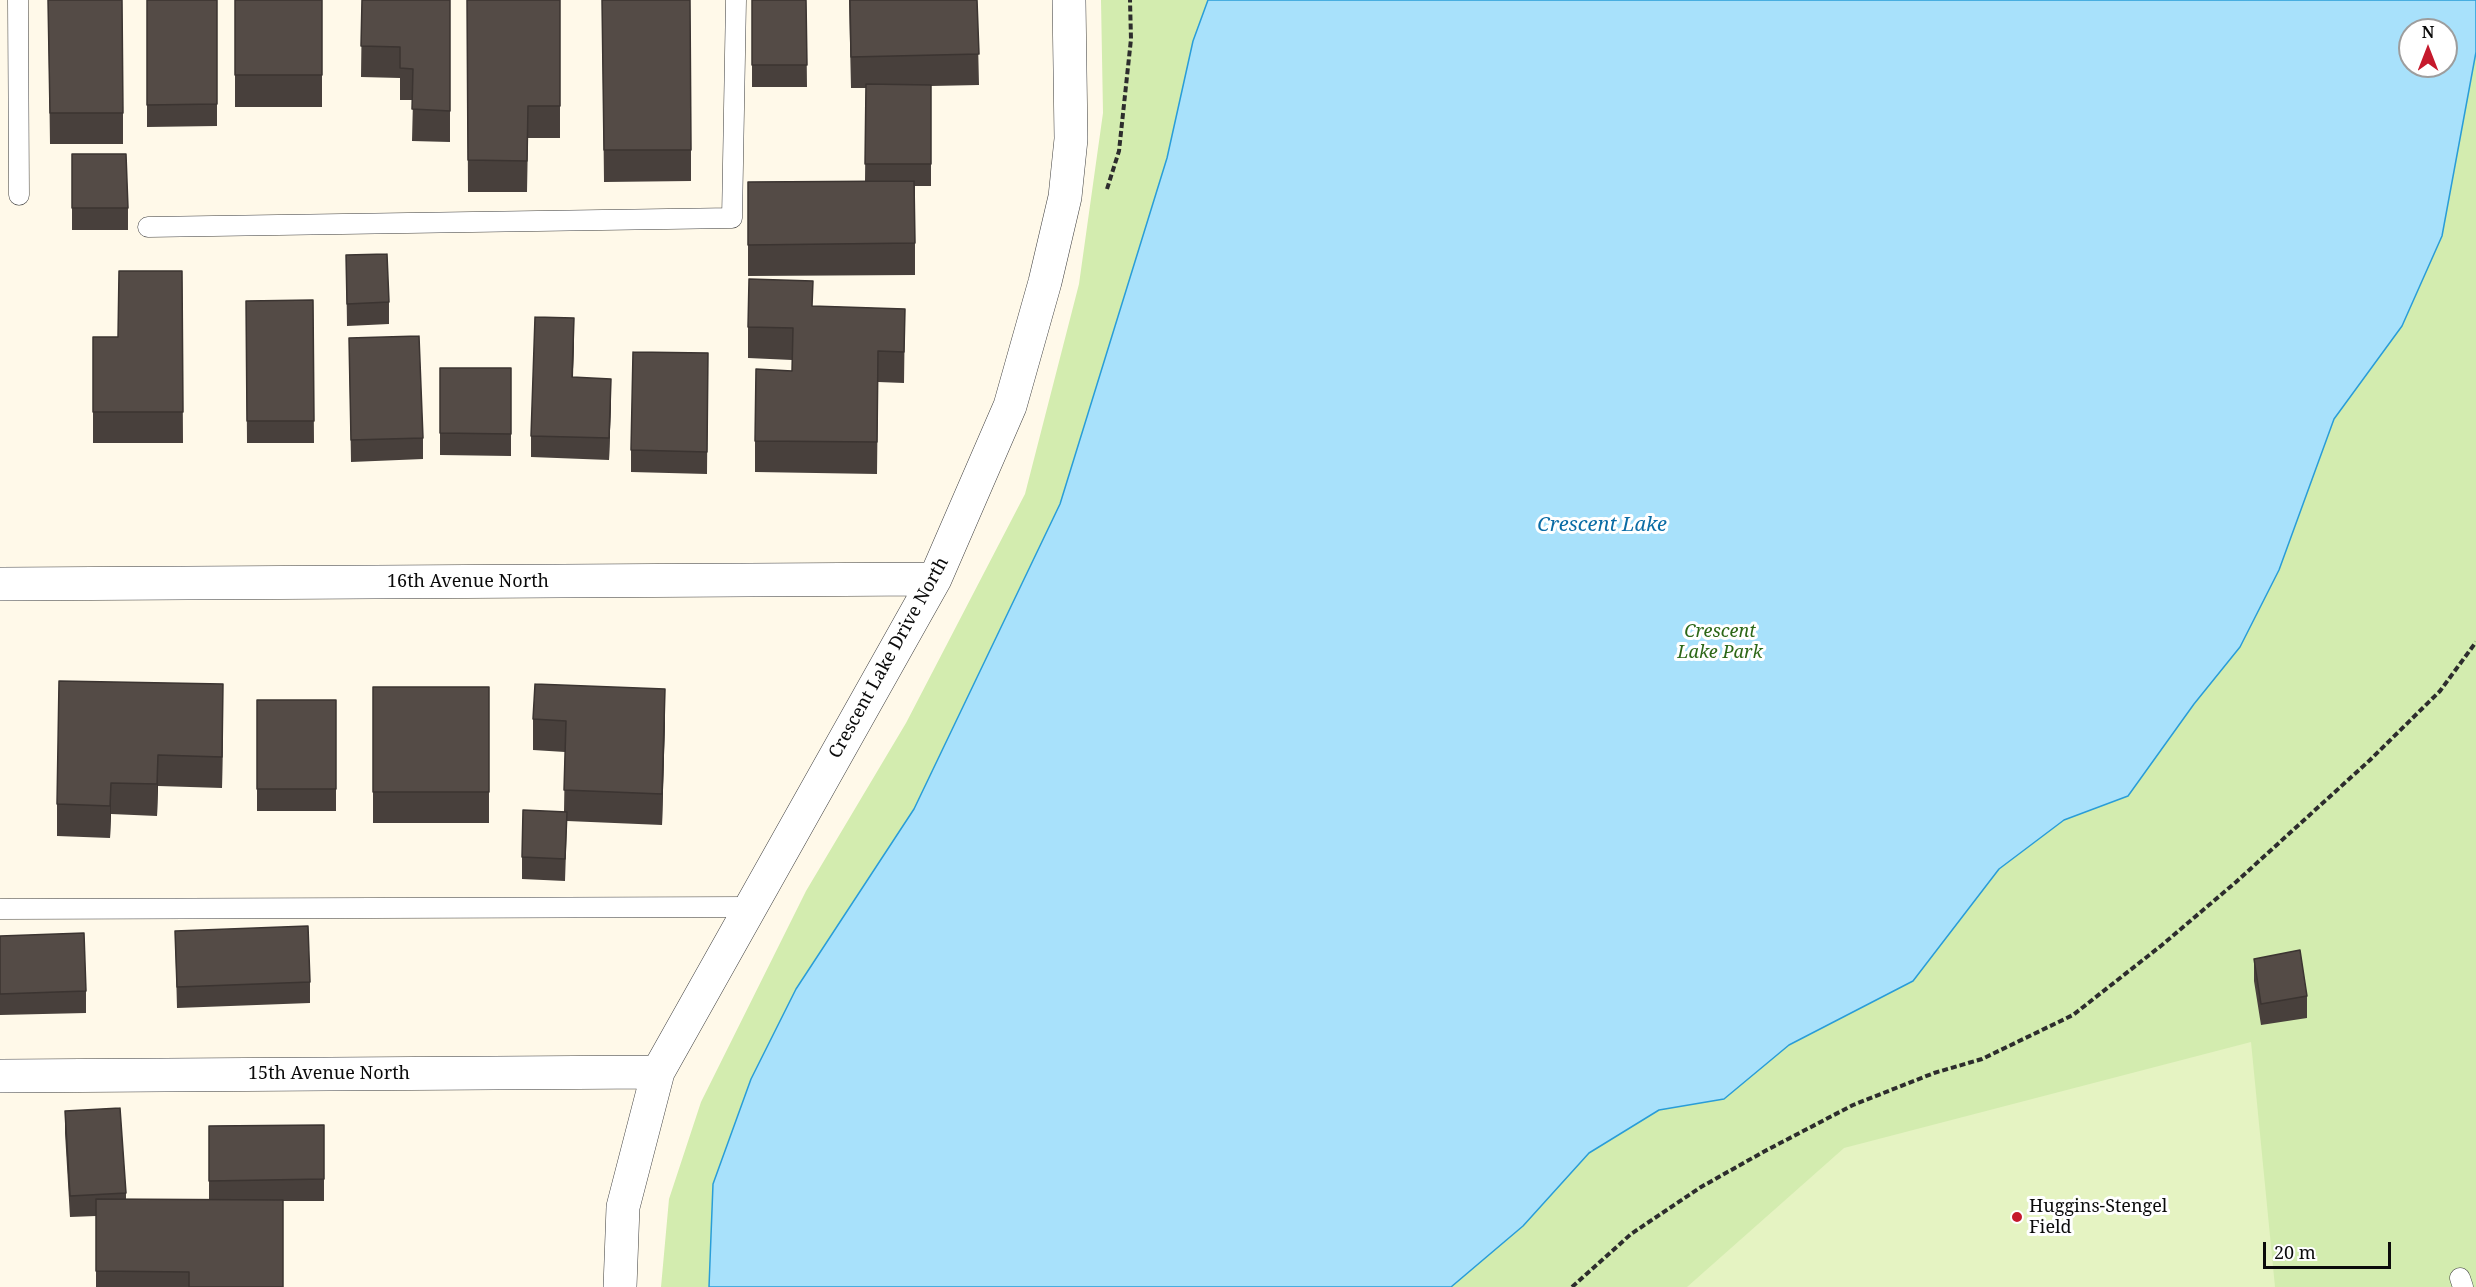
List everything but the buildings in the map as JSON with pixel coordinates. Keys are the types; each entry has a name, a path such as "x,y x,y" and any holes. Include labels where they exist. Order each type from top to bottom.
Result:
{"street":[{"name":"Crescent Lake Drive North","path":"620,1287 623,1207 658,1072 935,579 1010,406 1046,282 1063,208 1071,139 1069,0"},
{"name":"16th Avenue North","path":"0,584 935,579"},
{"name":"15th Avenue North","path":"0,1076 658,1072"}],"lane":[{"path":"18,0 19,195"},
{"path":"148,227 732,218 736,0"},
{"path":"0,909 751,907"}],"path":[{"path":"1572,1287 1631,1234 1701,1188 1766,1151 1853,1105 1934,1073 1982,1059 2073,1015 2162,945 2236,882 2370,760 2440,691 2476,642"}],"green space":[{"name":"Crescent Lake","path":"1101,0 2476,0 2476,1287 661,1287 669,1199 701,1102 806,891 906,723 1025,494 1079,284 1103,113"},
{"name":"Huggins-Stengel Field","path":"2251,1042 2275,1287 1687,1287 1844,1148"}],"water":[{"name":"Crescent Lake","path":"1208,0 2476,0 2476,52 2442,236 2402,326 2334,419 2279,570 2240,647 2194,704 2128,796 2064,820 1999,869 1913,981 1789,1045 1724,1099 1659,1110 1589,1153 1523,1226 1451,1287 709,1287 713,1184 751,1079 796,989 914,809 1060,504 1167,158 1193,41"}],"place":[{"name":"Huggins-Stengel Field","path":"2017,1217"}],"park label":[{"name":"Crescent Lake Park","path":"1720,642"}]}
